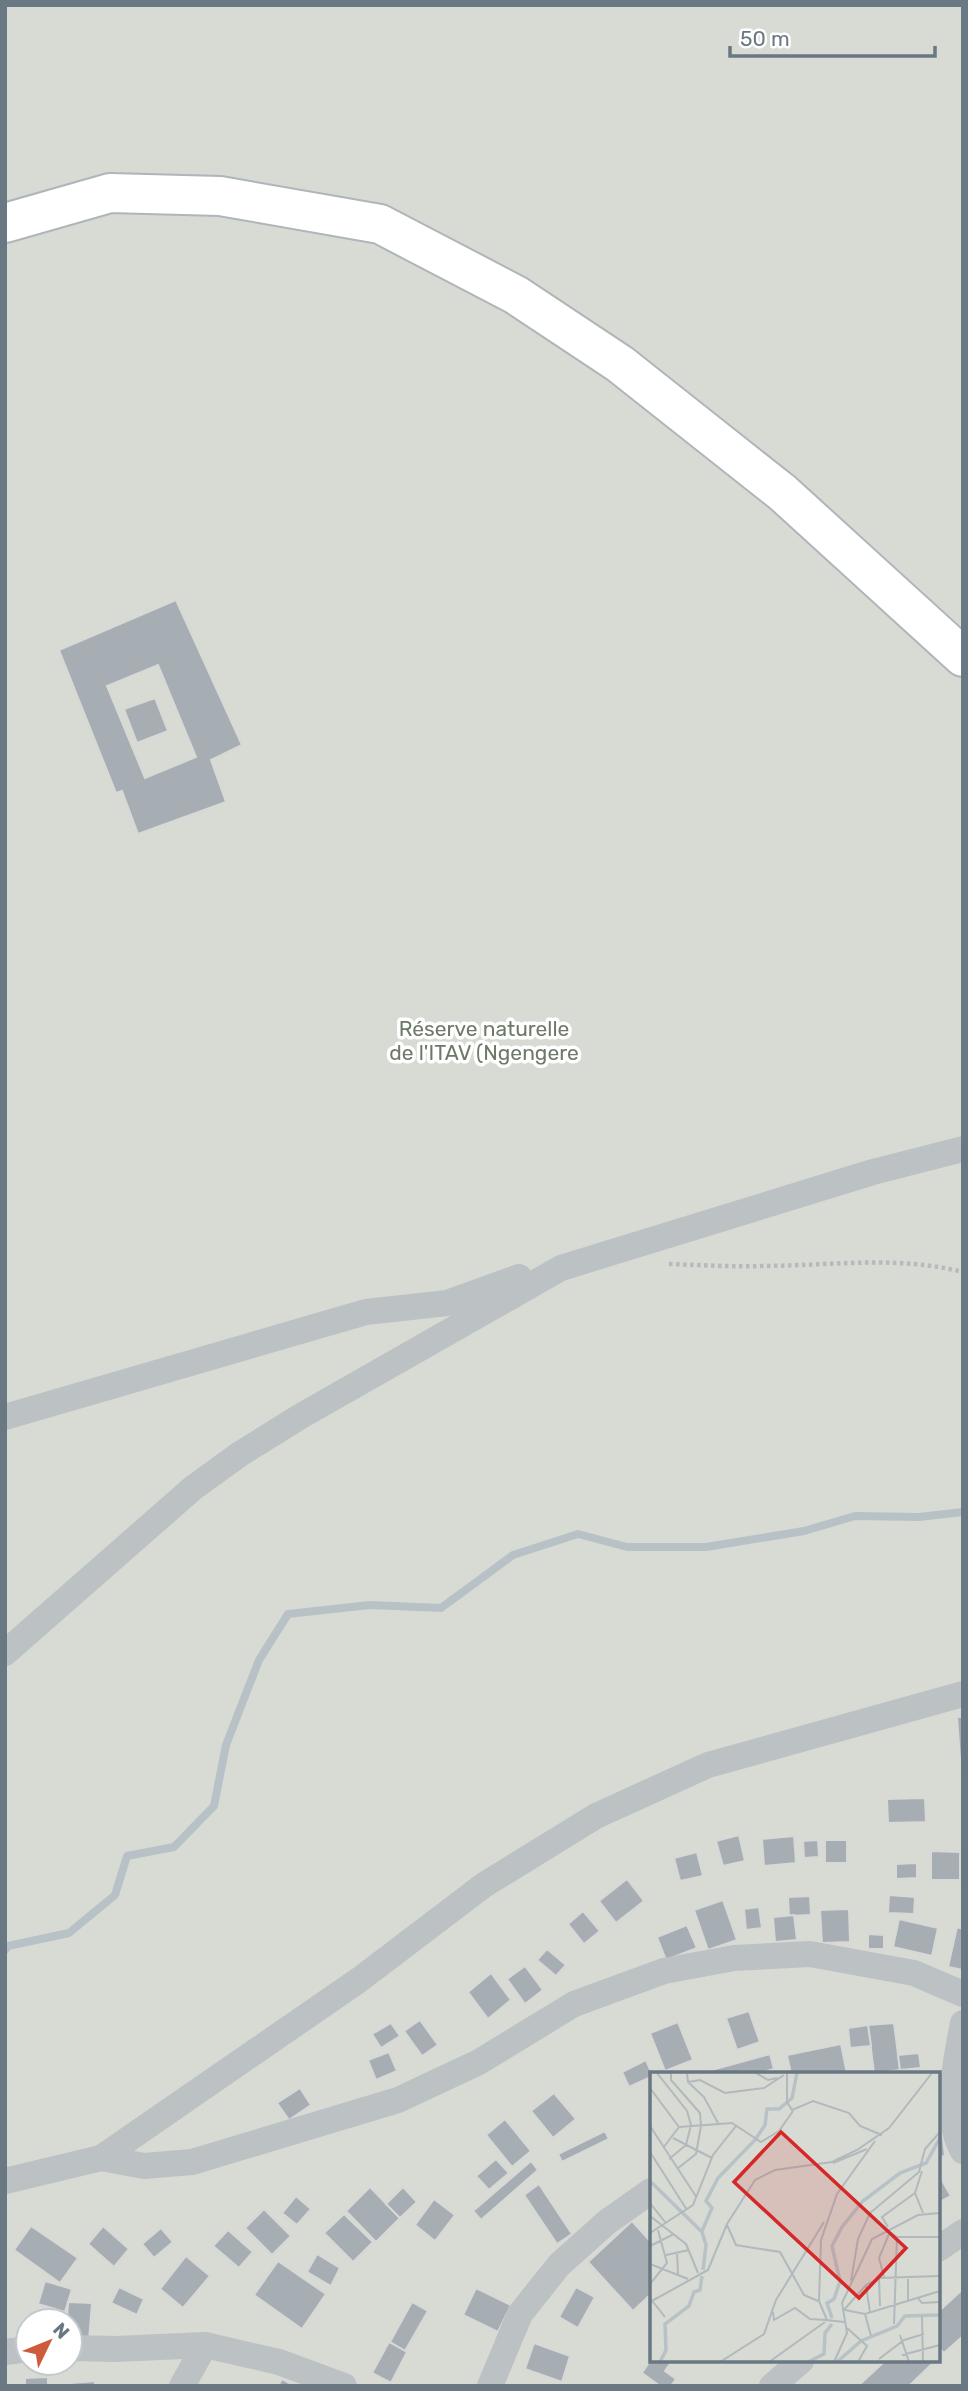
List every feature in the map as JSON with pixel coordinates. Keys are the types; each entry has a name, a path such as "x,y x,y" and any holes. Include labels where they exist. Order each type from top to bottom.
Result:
{"street":[{"path":"5,223 110,193 220,196 380,224 516,295 620,365 783,493 963,657"},
{"path":"5,1417 366,1312 447,1303 524,1275 561,1268 873,1172 963,1149"},
{"path":"5,1653 193,1488 240,1454 301,1416 561,1268"},
{"path":"5,2180 101,2158 359,1980 484,1885 596,1816 708,1765 963,1694"},
{"path":"101,2158 144,2166 192,2162 398,2100 480,2062 574,2004 664,1970 734,1958 810,1954 914,1973 963,1994"},
{"path":"963,2023 945,2080 956,2139 963,2151"},
{"path":"490,2386 520,2314 559,2265 607,2222 650,2192"},
{"path":"940,2248 963,2232"},
{"path":"84,2348 205,2345 279,2362 344,2386"},
{"path":"182,2386 205,2345"},
{"path":"772,2386 799,2363"}],"path":[{"path":"614,1252 670,1264 761,1266 871,1263 963,1272"}],"green space":[{"name":"Réserve naturelle de l'ITAV (Ngengere","path":"5,5 963,5 963,2386 5,2386"}],"building":[{"path":"176,600 242,745 211,760 226,802 138,834 122,791 116,793 59,650","holes":["158,665 196,757 145,778 107,686"]},
{"path":"155,698 168,731 137,743 124,709"},
{"path":"957,1717 963,1717 963,1772 961,1772"},
{"path":"925,1798 926,1822 888,1823 887,1799"},
{"path":"739,1835 745,1861 723,1866 716,1841"},
{"path":"794,1836 796,1863 764,1866 762,1839"},
{"path":"818,1840 819,1857 804,1858 803,1841"},
{"path":"825,1840 847,1840 847,1863 825,1863"},
{"path":"931,1851 960,1852 960,1880 931,1880"},
{"path":"697,1852 703,1876 680,1881 674,1858"},
{"path":"917,1863 917,1878 896,1879 896,1864"},
{"path":"627,1879 644,1901 616,1923 599,1901"},
{"path":"889,1895 915,1897 914,1914 888,1913"},
{"path":"810,1896 811,1915 789,1916 788,1897"},
{"path":"723,1900 737,1940 708,1950 694,1910"},
{"path":"759,1907 762,1928 746,1930 744,1909"},
{"path":"849,1909 850,1942 822,1943 820,1910"},
{"path":"583,1911 600,1931 584,1944 568,1924"},
{"path":"794,1915 797,1940 775,1942 773,1917"},
{"path":"899,1919 938,1928 932,1956 893,1947"},
{"path":"687,1925 697,1948 666,1960 657,1937"},
{"path":"957,1927 963,1929 963,1970 948,1967"},
{"path":"868,1934 884,1935 884,1949 868,1949"},
{"path":"547,1949 566,1965 556,1976 537,1960"},
{"path":"525,1966 543,1990 525,2004 507,1979"},
{"path":"491,1973 511,2000 488,2019 468,1992"},
{"path":"749,2011 760,2042 737,2050 726,2018"},
{"path":"420,2020 438,2045 422,2056 404,2031"},
{"path":"678,2022 693,2060 665,2071 650,2033"},
{"path":"391,2023 400,2036 381,2048 372,2034"},
{"path":"894,2023 900,2070 874,2072 868,2025"},
{"path":"868,2025 871,2046 850,2048 848,2028"},
{"path":"841,2044 847,2072 791,2072 787,2055"},
{"path":"389,2052 397,2071 376,2080 368,2060"},
{"path":"919,2053 921,2068 900,2070 898,2055"},
{"path":"770,2054 774,2069 763,2072 704,2072"},
{"path":"646,2060 651,2072 650,2077 629,2087 622,2072"},
{"path":"300,2088 311,2105 289,2120 277,2103"},
{"path":"554,2093 576,2119 553,2138 531,2111"},
{"path":"940,2111 945,2156 940,2157"},
{"path":"505,2119 531,2151 512,2167 486,2135"},
{"path":"605,2131 609,2139 562,2162 558,2154"},
{"path":"496,2159 509,2173 489,2190 476,2176"},
{"path":"531,2161 538,2170 481,2220 473,2211"},
{"path":"940,2177 951,2196 940,2202"},
{"path":"539,2184 572,2234 557,2244 524,2195"},
{"path":"370,2187 400,2218 376,2242 346,2211"},
{"path":"403,2187 417,2202 400,2218 386,2204"},
{"path":"296,2196 311,2209 297,2225 282,2213"},
{"path":"434,2199 455,2215 435,2241 415,2225"},
{"path":"264,2209 291,2236 272,2255 245,2228"},
{"path":"344,2214 373,2242 353,2262 324,2233"},
{"path":"632,2221 650,2241 650,2295 633,2311 588,2262"},
{"path":"31,2226 78,2258 60,2283 14,2250"},
{"path":"103,2226 129,2249 114,2267 88,2244"},
{"path":"161,2228 173,2242 154,2258 142,2244"},
{"path":"228,2230 253,2252 239,2268 213,2246"},
{"path":"317,2254 340,2268 331,2286 307,2272"},
{"path":"186,2256 210,2276 183,2308 160,2289"},
{"path":"278,2261 326,2294 302,2329 254,2295"},
{"path":"45,2281 72,2289 67,2307 38,2304"},
{"path":"119,2287 144,2299 137,2315 111,2303"},
{"path":"576,2287 595,2297 578,2328 559,2317"},
{"path":"476,2288 511,2305 498,2332 463,2315"},
{"path":"963,2289 963,2336 944,2353 940,2349 940,2310"},
{"path":"68,2302 92,2303 89,2340 84,2340 84,2307 68,2307"},
{"path":"412,2302 428,2311 405,2351 390,2342"},
{"path":"389,2342 407,2352 391,2383 372,2373"},
{"path":"534,2343 570,2356 562,2382 525,2369"},
{"path":"650,2361 650,2363 671,2363 665,2371 676,2379 671,2386 660,2386 642,2373"},
{"path":"883,2363 933,2363 909,2386 858,2386"},
{"path":"48,2377 48,2386 25,2386 25,2378"},
{"path":"282,2379 294,2386 278,2386"},
{"path":"95,2381 95,2386 59,2386 59,2384"}],"waterway":[{"path":"5,1950 8,1946 69,1933 115,1895 127,1856 174,1847 214,1806 226,1745 259,1660 288,1614 370,1605 441,1608 513,1555 578,1534 627,1547 706,1547 804,1531 855,1516 919,1517 963,1512"}]}
